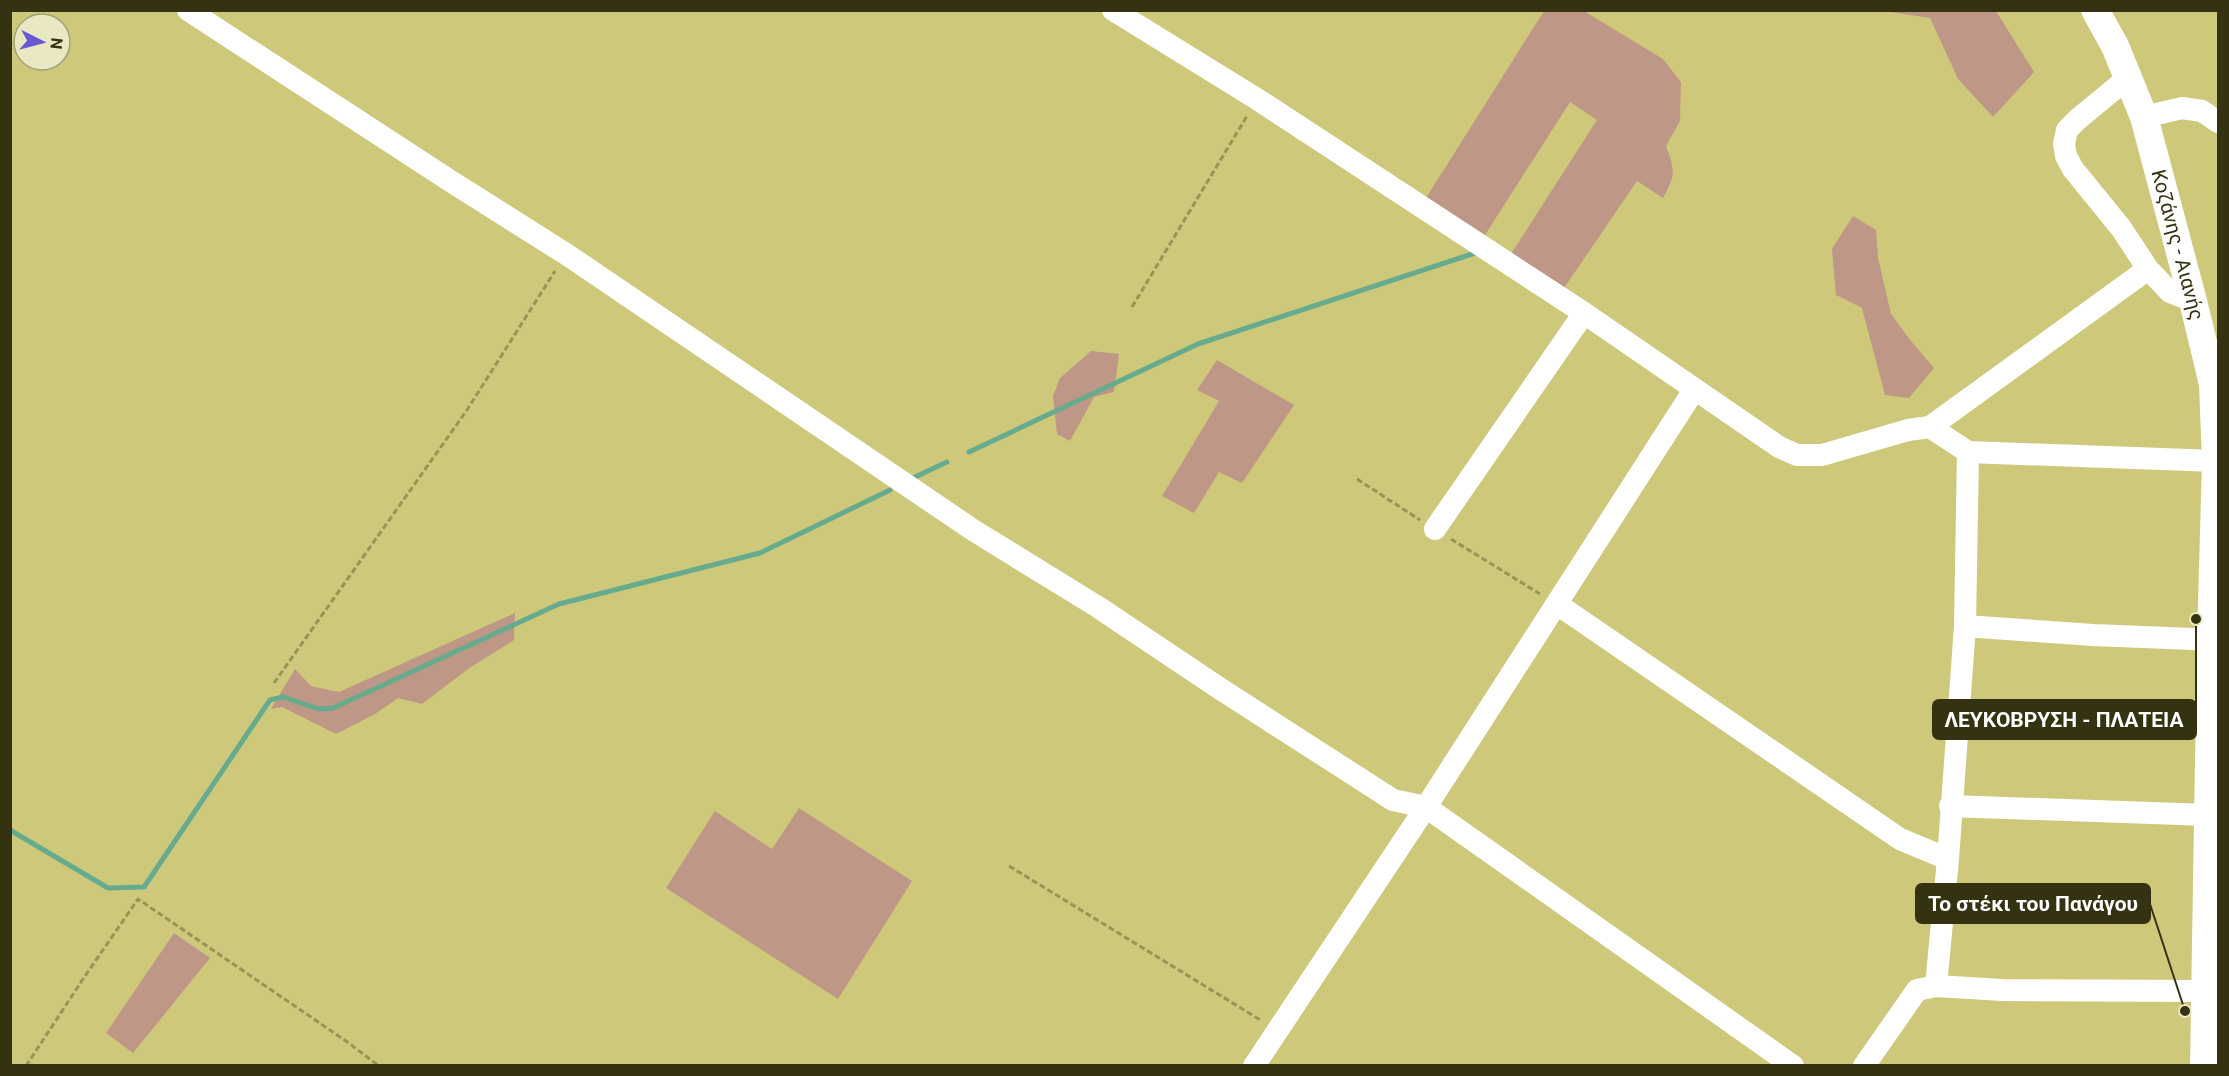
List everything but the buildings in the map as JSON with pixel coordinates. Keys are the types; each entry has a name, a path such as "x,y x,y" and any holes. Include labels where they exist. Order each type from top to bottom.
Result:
{"main road":[{"name":"Κοζάνης - Αιανής","path":"2095,10 2115,46 2144,117 2216,382 2215,640 2208,815 2204,1065"}],"street":[{"path":"188,10 566,254 973,530 1098,607 1393,800 1426,807 1793,1065"},
{"path":"1113,10 1257,99 1584,313 1779,447 1797,455 1822,455 1908,430 1930,427 2148,269"},
{"path":"2129,77 2067,130 2064,144 2066,156 2073,169 2121,228 2148,269 2170,292 2193,301"},
{"path":"2144,117 2182,108 2202,111 2218,122"},
{"path":"1435,529 1584,313"},
{"path":"1254,1065 1426,807 1694,390"},
{"path":"1930,427 1968,452 2216,461"},
{"path":"1936,986 1965,626 1968,452"},
{"path":"1557,604 1900,839 1948,859"},
{"path":"1965,626 2093,635 2215,640"},
{"path":"1950,806 2208,815"},
{"path":"1864,1065 1917,990 1936,986 2002,990 2206,991"}],"path":[{"path":"1132,307 1257,99"},
{"path":"274,683 467,410 566,254"},
{"path":"1357,479 1557,604"},
{"path":"1009,866 1276,1030"},
{"path":"26,1065 138,899 379,1065"}],"shaded area":[{"path":"1544,11 1584,11 1663,59 1681,82 1680,121 1666,146 1673,172 1663,198 1637,181 1564,288 1511,254 1597,120 1570,102 1485,235 1426,198"},
{"path":"1884,11 1996,11 2034,72 1993,117 1958,79 1930,18"},
{"path":"1853,216 1876,230 1878,258 1891,314 1934,368 1909,398 1885,395 1862,308 1836,295 1832,249"},
{"path":"1091,351 1119,354 1114,392 1094,397 1070,441 1057,434 1053,396 1060,378"},
{"path":"1217,360 1294,405 1242,483 1219,472 1194,513 1162,496 1219,401 1197,390"},
{"path":"515,613 514,640 468,669 422,704 398,698 375,714 336,734 282,707 271,709 295,669 311,686 339,692"},
{"path":"799,808 912,881 838,999 666,888 715,811 772,849"},
{"path":"174,933 210,958 133,1053 106,1033"}],"waterway":[{"path":"969,452 1198,344 1478,252"},
{"path":"913,478 947,462"},
{"path":"10,830 108,888 144,887 270,700 283,697 319,709 333,708 559,604 760,553 890,490"}],"place":[{"name":"ΛΕΥΚΟΒΡΥΣΗ - ΠΛΑΤΕΙΑ","path":"2196,619"},
{"name":"Το στέκι του Πανάγου","path":"2185,1011"}]}
